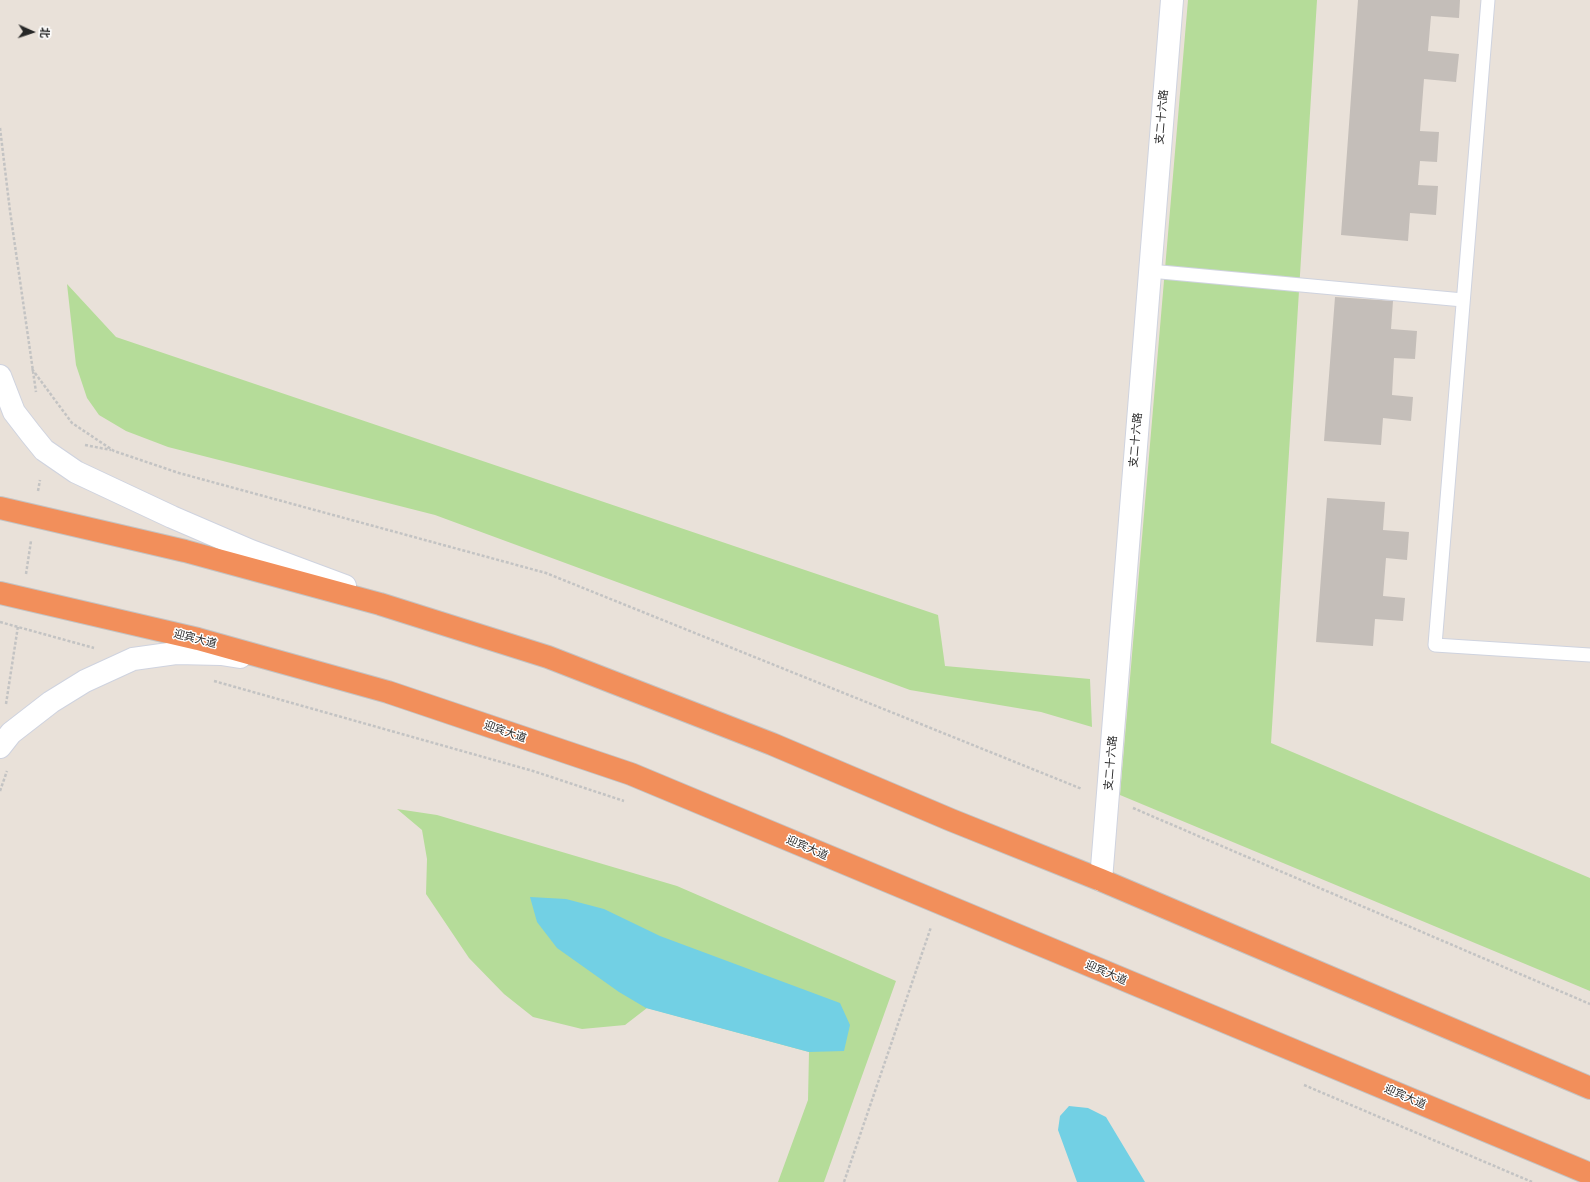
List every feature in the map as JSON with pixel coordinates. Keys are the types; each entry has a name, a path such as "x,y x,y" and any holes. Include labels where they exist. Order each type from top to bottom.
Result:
{"highway":[{"path":"0,508 185,551 380,604 548,657 772,744 951,820 1101,880 1590,1088"},
{"name":"迎宾大道","path":"0,593 198,639 388,692 631,774 1590,1174"}],"street":[{"name":"支二十六路","path":"1101,880 1172,0"},
{"path":"0,376 14,412 44,450 76,472 165,514 251,551 473,634"},
{"path":"0,747 11,733 52,702 86,681 133,659 176,653 221,654 292,665"}],"lane":[{"path":"1488,0 1435,645 1590,655"},
{"path":"1150,271 1463,300"}],"path":[{"path":"32,369 72,423 114,451 179,473 546,573 1082,789 1108,797 1590,1004"},
{"path":"0,622 95,648"},
{"path":"211,680 533,771 626,802"},
{"path":"924,924 938,930"},
{"path":"844,1182 931,927"},
{"path":"1298,1083 1532,1182"}],"green space":[{"path":"1188,0 1317,0 1271,743 1590,878 1590,991 1120,795"},
{"path":"67,284 116,337 938,615 945,666 1090,679 1092,727 1041,712 910,690 435,515 168,447 126,431 99,415 87,398 76,365"},
{"path":"397,809 437,815 677,886 896,981 824,1182 778,1182 808,1100 809,1052 647,1008 625,1025 582,1029 533,1017 504,994 469,958 426,894 427,859 422,830"}],"water":[{"path":"530,897 566,899 604,909 660,936 840,1003 850,1025 844,1051 809,1052 646,1008 619,992 557,948 537,922"},
{"path":"1069,1106 1088,1108 1106,1117 1145,1182 1077,1182 1058,1130 1060,1116"}],"building":[{"path":"1358,0 1460,0 1459,18 1431,16 1428,51 1459,54 1456,82 1424,79 1420,131 1439,132 1437,162 1420,161 1418,185 1438,186 1436,215 1410,213 1408,241 1341,235"},
{"path":"1335,297 1393,301 1391,329 1417,331 1415,359 1394,358 1392,395 1413,397 1411,421 1383,418 1381,445 1324,441"},
{"path":"1327,498 1385,502 1383,530 1409,532 1407,560 1386,558 1383,596 1405,598 1403,621 1375,619 1373,646 1316,642"}]}
